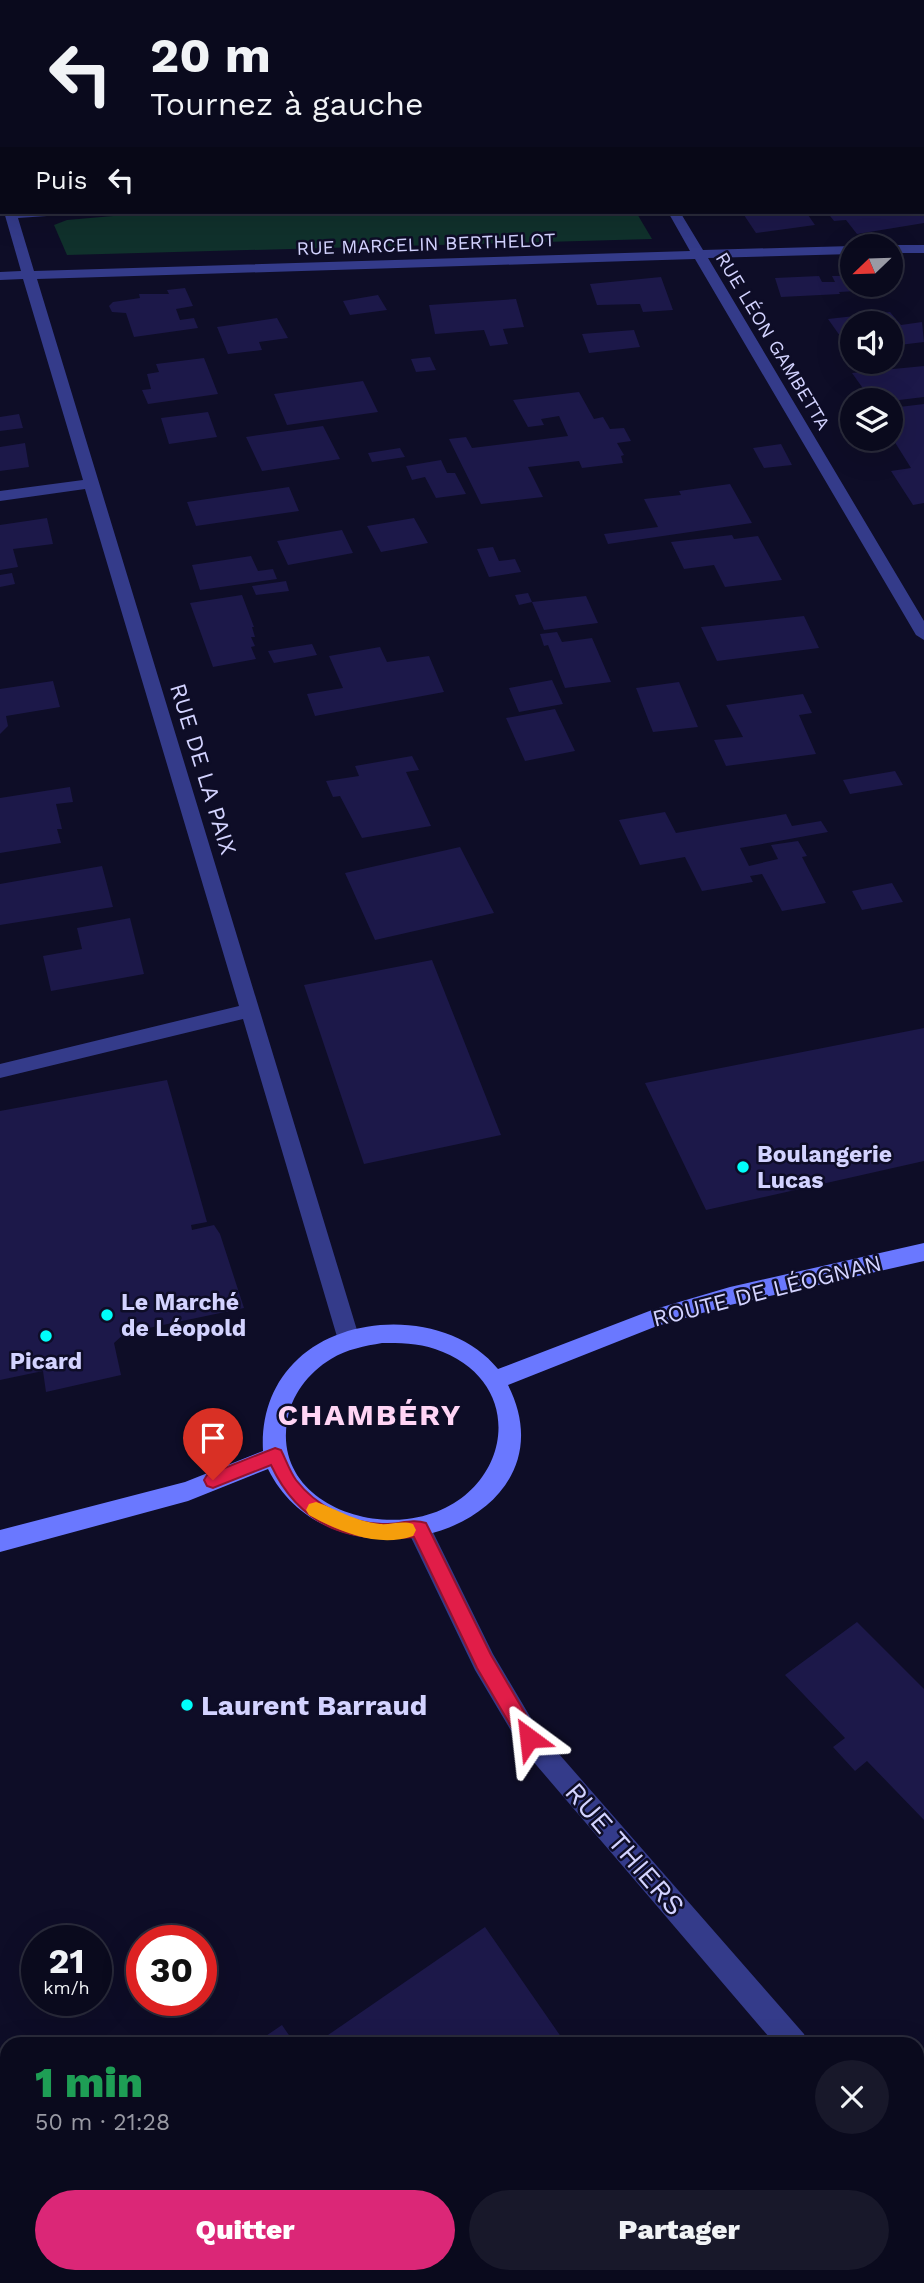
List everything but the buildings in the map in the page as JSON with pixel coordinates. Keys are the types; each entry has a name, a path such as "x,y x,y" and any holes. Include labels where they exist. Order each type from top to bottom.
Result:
{"main road":[{"name":"ROUTE DE LÉOGNAN","path":"495,1380 652,1320 730,1296 924,1252"},
{"path":"382,1334 415,1335 446,1343 474,1359 495,1380 508,1408 511,1438 502,1468 484,1495 454,1516 419,1529 382,1532 344,1525 304,1500 289,1484 275,1456 273,1427 280,1399 297,1374 320,1354 349,1340 382,1334"},
{"path":"0,1541 188,1491 275,1456"}],"street":[{"name":"RUE DE LA PAIX","path":"10,214 349,1340"},
{"name":"RUE LÉON GAMBETTA","path":"675,214 924,635"},
{"path":"903,249 924,248"},
{"name":"RUE MARCELIN BERTHELOT","path":"0,276 840,250"},
{"path":"0,496 92,483"},
{"path":"0,1072 250,1010"},
{"name":"RUE THIERS","path":"419,1529 484,1661 529,1738 788,2037"}],"green space":[{"path":"136,214 637,214 652,239 67,255 54,225 67,220"}],"slow traffic":[{"path":"316,1510 344,1525 382,1532 407,1530"}],"place":[{"name":"Boulangerie Lucas","path":"743,1167"},
{"name":"Le Marché de Léopold","path":"107,1315"},
{"name":"Picard","path":"46,1336"},
{"name":"Laurent Barraud","path":"187,1705"}],"district":[{"name":"CHAMBÉRY","path":"370,1414"}],"route":[{"path":"213,1480 275,1456 289,1484 313,1508 344,1525 382,1532 419,1529 484,1661 529,1738"}]}
